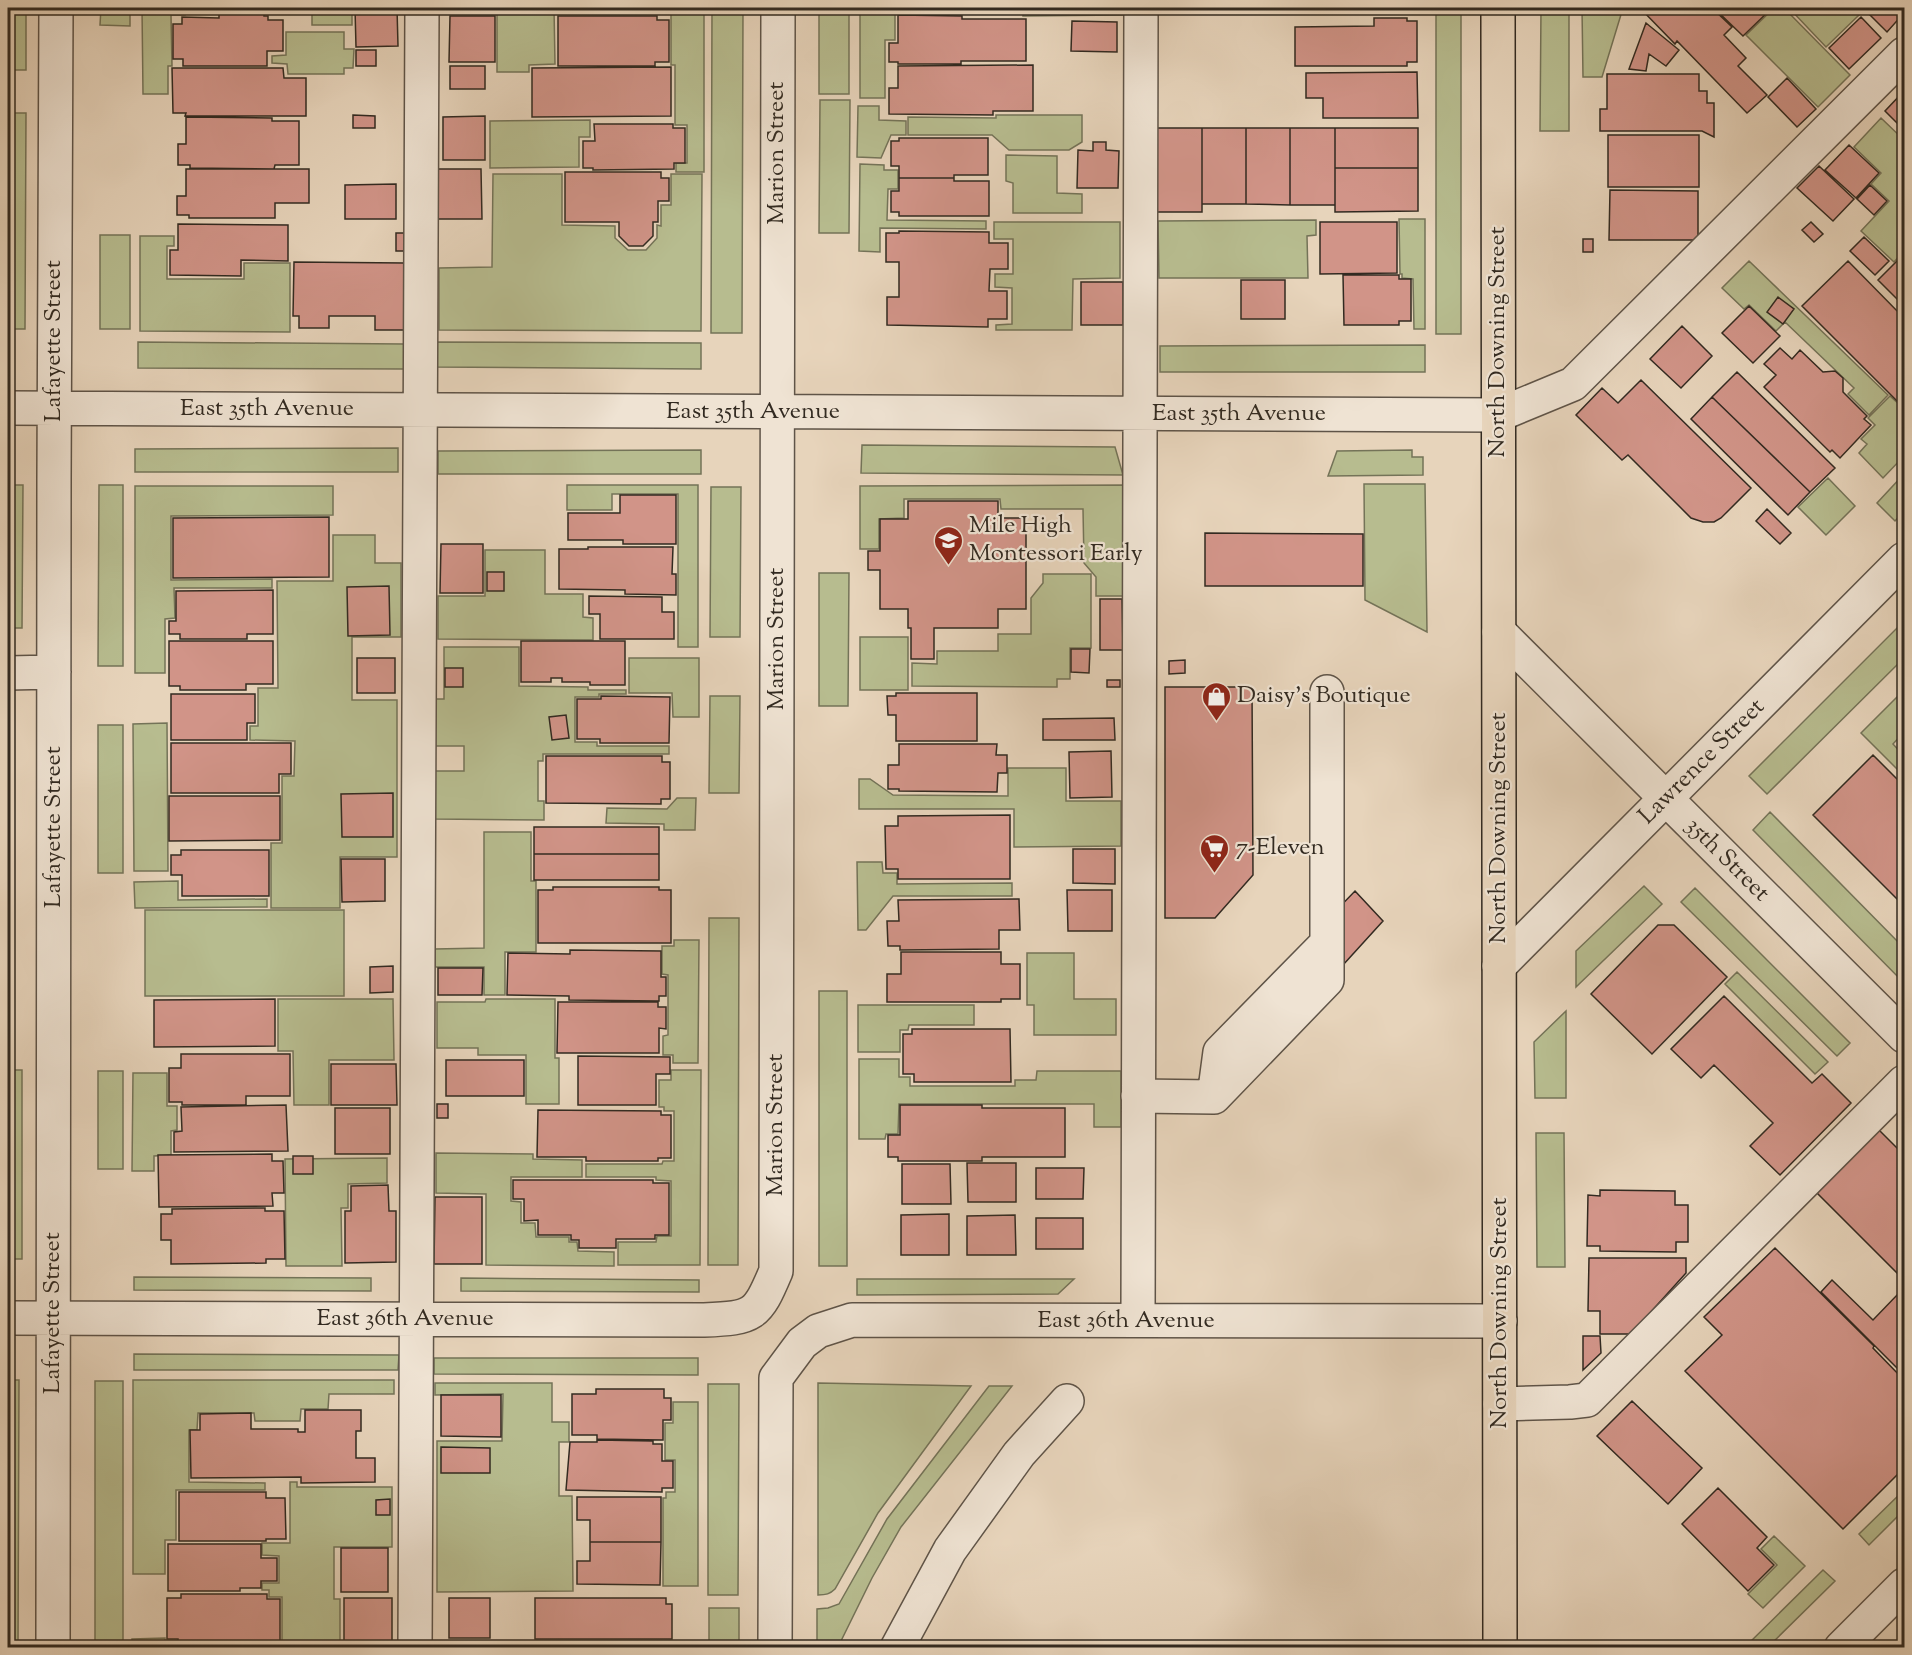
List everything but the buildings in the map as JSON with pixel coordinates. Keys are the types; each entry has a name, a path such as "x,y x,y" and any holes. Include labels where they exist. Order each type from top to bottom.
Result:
{"main road":[{"name":"North Downing Street","path":"1498,8 1500,1647"}],"street":[{"name":"Lafayette Street","path":"53,1647 56,8"},
{"path":"415,1647 422,8"},
{"name":"Marion Street","path":"776,1270 777,8"},
{"path":"1138,1320 1141,8"},
{"path":"1498,416 1573,384 1905,54"},
{"name":"East 35th Avenue","path":"8,408 1498,416"},
{"name":"Lawrence Street","path":"1499,966 1905,559"},
{"name":"35th Street","path":"1499,632 1905,1036"},
{"path":"8,673 54,672"},
{"path":"1138,1096 1214,1097 1327,980 1327,692"},
{"path":"1500,1404 1587,1400 1905,1082"},
{"name":"East 36th Avenue","path":"8,1318 729,1319 741,1317 757,1308 776,1270"},
{"name":"East 36th Avenue","path":"776,1647 776,1378 802,1343 818,1331 852,1320 1500,1321"},
{"path":"897,1647 950,1550 1019,1454 1067,1401"},
{"path":"1841,1647 1905,1584"}],"green space":[{"path":"8,8 26,8 26,70 8,70"},
{"path":"101,8 130,8 130,26 100,25"},
{"path":"142,8 185,8 185,15 171,15 172,66 168,66 168,94 143,94"},
{"path":"266,8 352,8 352,25 312,25 312,13 266,13"},
{"path":"448,8 554,8 555,64 529,65 529,72 497,72 497,13 448,13"},
{"path":"671,8 704,8 704,172 676,172 676,163 687,163 687,125 675,125 675,65 671,65"},
{"path":"712,8 743,8 742,333 711,333"},
{"path":"819,8 849,8 849,94 819,94"},
{"path":"860,8 895,8 895,40 885,40 885,98 860,98"},
{"path":"1023,8 1121,8 1122,15 1023,16"},
{"path":"1436,8 1461,8 1461,334 1436,334"},
{"path":"1541,8 1569,8 1569,131 1540,131"},
{"path":"1582,8 1623,8 1602,77 1583,77"},
{"path":"1774,8 1784,8 1850,75 1818,107 1746,35"},
{"path":"1789,8 1852,8 1859,15 1826,47"},
{"path":"286,32 344,32 344,49 354,49 353,68 344,68 344,74 288,74 287,64 272,63 272,56 286,55"},
{"path":"820,100 850,100 849,233 819,233"},
{"path":"858,106 879,106 879,120 906,121 906,135 891,135 881,158 857,157"},
{"path":"8,113 26,113 25,329 8,329"},
{"path":"996,115 1082,115 1082,142 1069,150 1009,150 992,135 908,135 908,117 996,118"},
{"path":"1881,118 1904,140 1904,251 1894,262 1861,231 1889,201 1871,184 1881,173 1854,147"},
{"path":"590,120 590,137 579,137 579,167 490,168 490,121"},
{"path":"1006,155 1057,156 1057,193 1082,194 1082,213 1013,213 1013,183 1006,181"},
{"path":"860,164 884,165 884,170 898,170 898,189 888,189 887,220 986,221 986,229 880,228 880,252 859,251"},
{"path":"493,174 562,174 562,225 615,226 615,238 628,250 646,250 657,238 657,225 661,226 661,205 671,205 671,174 702,174 701,331 439,330 439,268 492,267"},
{"path":"1399,219 1425,219 1425,329 1414,329 1413,279 1402,278 1400,274"},
{"path":"1316,220 1316,235 1307,236 1308,278 1159,278 1158,221"},
{"path":"994,222 1120,222 1120,278 1073,279 1072,330 996,330 996,325 1012,324 1012,288 995,287 995,274 1013,274 1013,239 994,239"},
{"path":"100,235 130,235 130,329 100,329"},
{"path":"140,236 174,236 174,246 167,246 167,279 244,279 244,263 290,263 290,332 140,331"},
{"path":"1749,261 1888,395 1869,415 1848,394 1854,388 1785,322 1776,331 1749,305 1744,309 1722,288"},
{"path":"138,342 404,344 404,369 138,368"},
{"path":"435,342 701,343 701,369 435,367"},
{"path":"1425,345 1425,372 1160,372 1160,346"},
{"path":"1890,396 1900,405 1904,403 1904,456 1883,478 1859,453 1867,444 1861,439 1875,425 1868,418"},
{"path":"862,445 1115,447 1123,475 861,473"},
{"path":"398,448 398,472 135,472 135,449"},
{"path":"701,450 701,474 438,474 438,451"},
{"path":"1412,450 1412,457 1423,457 1423,475 1328,476 1337,451"},
{"path":"1904,474 1904,511 1895,521 1877,503"},
{"path":"1828,478 1855,506 1826,535 1798,507"},
{"path":"1364,484 1425,484 1427,632 1365,600"},
{"path":"8,485 23,485 22,628 8,628"},
{"path":"99,485 123,485 123,666 98,666"},
{"path":"567,485 698,485 698,647 678,647 678,494 612,494 612,510 567,510"},
{"path":"1123,485 1123,596 1096,596 1096,577 1084,563 1083,509 1001,509 1000,499 904,499 904,518 879,519 879,549 860,549 860,486"},
{"path":"135,486 333,486 333,515 171,516 171,580 272,579 272,588 174,588 175,618 165,619 165,673 135,673"},
{"path":"711,487 741,487 740,637 710,637"},
{"path":"333,535 375,535 375,563 401,563 401,637 352,637 352,700 397,700 397,857 340,857 340,908 271,908 271,843 282,843 282,776 294,776 295,741 250,740 250,726 258,726 258,688 278,688 277,581 333,581"},
{"path":"485,550 545,550 545,594 583,594 583,617 593,618 593,640 438,639 438,596 485,596"},
{"path":"819,573 849,573 848,706 819,706"},
{"path":"1043,574 1091,574 1091,648 1070,648 1070,679 1057,679 1057,687 912,686 912,663 937,664 937,651 998,651 998,634 1031,634 1031,598 1043,583"},
{"path":"1900,625 1904,630 1904,658 1767,794 1749,776"},
{"path":"860,637 908,637 908,690 860,690"},
{"path":"444,647 519,647 519,686 626,690 626,694 575,697 575,742 597,742 597,746 669,746 669,754 543,754 543,761 538,761 538,801 544,801 544,820 435,819 435,771 464,771 464,746 435,746 435,699 444,699"},
{"path":"629,658 699,658 699,717 673,717 672,693 629,693"},
{"path":"1904,690 1904,732 1893,744 1904,756 1904,776 1861,733"},
{"path":"710,696 740,696 739,793 709,793"},
{"path":"167,723 168,871 134,871 133,724"},
{"path":"98,725 123,725 123,873 98,873"},
{"path":"1008,768 1066,768 1066,801 1121,801 1121,846 1014,847 1014,809 859,809 859,779 870,779 893,795 1008,796"},
{"path":"677,798 696,798 695,830 664,830 664,824 606,823 607,808 667,809"},
{"path":"1770,812 1904,948 1904,983 1753,830"},
{"path":"484,832 531,832 531,881 536,881 536,952 505,952 505,995 484,995 484,967 435,967 435,949 484,948"},
{"path":"857,862 882,862 883,873 897,873 897,884 1012,883 1012,896 893,896 866,930 858,930"},
{"path":"178,881 178,900 267,899 267,907 135,908 134,882"},
{"path":"1644,886 1662,904 1576,987 1576,951"},
{"path":"1695,888 1850,1043 1837,1056 1681,902"},
{"path":"145,910 344,910 344,996 145,996"},
{"path":"709,918 739,918 738,1265 708,1265"},
{"path":"674,940 699,940 698,1063 673,1063 673,1055 663,1055 663,1036 668,1035 668,975 662,974 662,946 674,946"},
{"path":"1027,953 1074,953 1074,999 1116,999 1116,1035 1034,1035 1034,1005 1027,1005"},
{"path":"1737,972 1828,1062 1815,1074 1725,984"},
{"path":"819,991 847,991 847,1266 819,1266"},
{"path":"278,999 393,999 394,1060 329,1060 329,1105 294,1105 293,1051 278,1051"},
{"path":"486,999 555,999 555,1058 559,1058 559,1104 526,1104 526,1055 478,1055 478,1048 437,1048 437,1002 485,1002"},
{"path":"858,1005 974,1005 974,1025 909,1025 908,1030 900,1030 900,1052 858,1052"},
{"path":"1566,1011 1566,1098 1535,1098 1534,1042"},
{"path":"859,1059 899,1059 899,1077 910,1077 910,1086 1015,1086 1015,1080 1036,1080 1037,1071 1121,1071 1121,1127 1094,1127 1094,1104 899,1104 898,1134 886,1134 885,1139 859,1139"},
{"path":"8,1070 22,1070 22,1259 8,1259"},
{"path":"671,1070 701,1070 700,1265 618,1265 618,1242 656,1242 657,1236 671,1236 671,1181 656,1180 656,1177 586,1177 586,1164 662,1164 663,1161 674,1161 674,1111 664,1111 664,1107 659,1107 659,1080 671,1080"},
{"path":"98,1071 123,1071 123,1169 98,1169"},
{"path":"133,1073 167,1073 167,1106 177,1106 177,1130 171,1131 171,1155 154,1156 154,1171 132,1171"},
{"path":"1536,1133 1564,1133 1565,1267 1537,1267"},
{"path":"436,1153 533,1154 533,1159 582,1160 582,1177 511,1177 511,1201 521,1202 521,1223 535,1223 536,1237 569,1237 569,1242 577,1242 578,1251 614,1252 614,1266 486,1265 486,1194 436,1193"},
{"path":"387,1158 387,1183 348,1184 348,1208 341,1208 342,1266 286,1266 285,1159"},
{"path":"134,1277 371,1278 371,1291 134,1290"},
{"path":"461,1278 699,1280 699,1292 461,1291"},
{"path":"857,1279 1074,1279 1058,1294 857,1295"},
{"path":"134,1354 399,1355 398,1370 134,1370"},
{"path":"434,1358 698,1358 698,1375 434,1374"},
{"path":"8,1380 19,1380 18,1648 8,1647"},
{"path":"133,1380 394,1380 394,1394 329,1394 328,1409 301,1409 300,1421 255,1421 254,1413 198,1413 197,1430 189,1430 189,1482 265,1483 265,1490 176,1490 176,1540 165,1540 165,1574 133,1574"},
{"path":"95,1381 123,1381 123,1647 95,1647"},
{"path":"435,1383 552,1383 552,1422 569,1422 569,1442 559,1442 559,1496 572,1496 573,1591 437,1592 437,1441 502,1441 503,1394 435,1395"},
{"path":"818,1383 971,1386 878,1513 835,1589 828,1594 818,1595"},
{"path":"708,1384 739,1384 738,1595 708,1595"},
{"path":"989,1386 1012,1386 901,1527 872,1578 838,1647 817,1647 817,1609 839,1604 887,1519"},
{"path":"673,1402 698,1402 698,1586 663,1586 663,1498 666,1498 666,1492 675,1492 675,1460 665,1460 665,1423 673,1423"},
{"path":"290,1482 297,1482 297,1487 392,1487 392,1547 334,1547 334,1599 340,1599 340,1645 282,1645 282,1597 269,1597 269,1590 262,1590 262,1583 279,1583 279,1556 262,1555 262,1543 290,1543"},
{"path":"1904,1490 1904,1510 1869,1545 1859,1534"},
{"path":"1774,1536 1805,1566 1763,1608 1748,1594 1777,1565 1761,1549"},
{"path":"1823,1570 1835,1581 1768,1647 1745,1647"},
{"path":"709,1608 739,1608 739,1647 709,1647"},
{"path":"165,1638 165,1642 176,1642 177,1645 259,1645 259,1647 132,1647 132,1639"}],"place":[{"name":"Mile High Montessori Early","path":"948,566"},
{"name":"Daisy's Boutique","path":"1216,722"},
{"name":"7-Eleven","path":"1215,874"}]}
